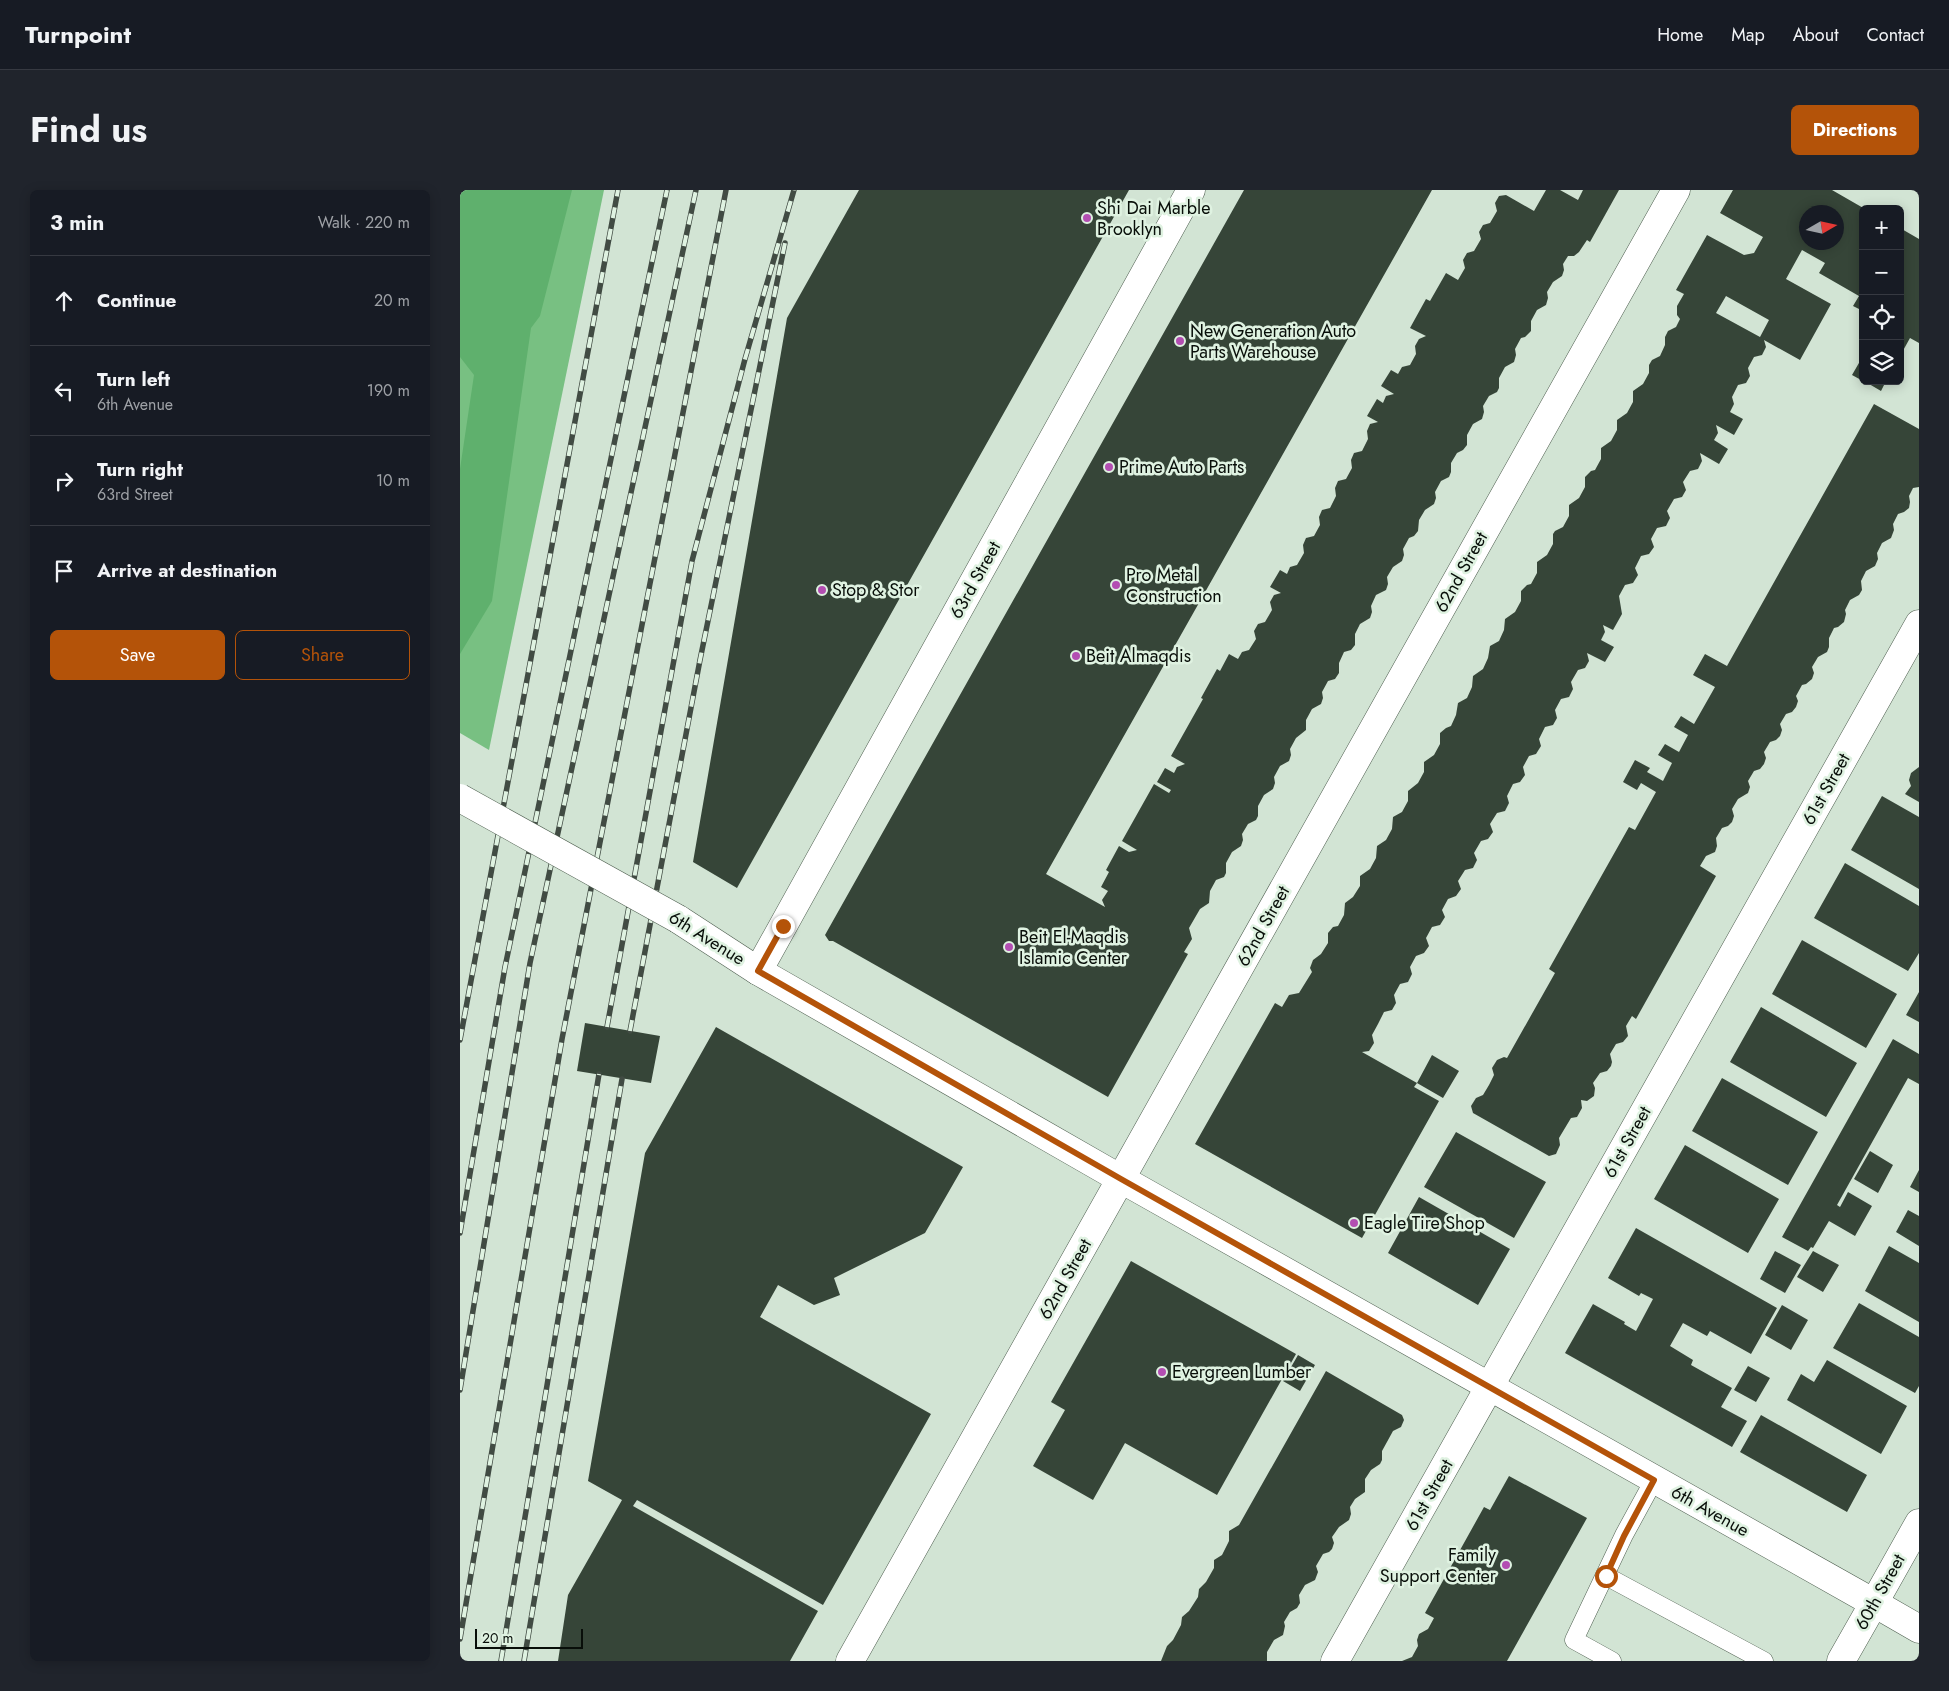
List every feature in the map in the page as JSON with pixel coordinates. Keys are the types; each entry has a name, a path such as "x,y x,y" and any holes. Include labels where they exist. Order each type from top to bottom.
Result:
{"street":[{"name":"63rd Street","path":"758,971 1191,190"},
{"name":"62nd Street","path":"850,1661 1676,190"},
{"name":"61st Street","path":"1335,1661 1919,624"},
{"name":"6th Avenue","path":"460,798 678,919 758,971 1121,1179 1919,1629"},
{"name":"60th Street","path":"1841,1661 1919,1523"}],"lane":[{"path":"1612,1661 1574,1640 1624,1536 1654,1480"},
{"path":"1606,1576 1764,1661"}],"green space":[{"path":"460,190 604,190 489,750 460,733"},
{"path":"460,190 572,190 540,316 531,328 492,601 460,654 460,469 474,375 460,357"}],"building":[{"name":"Stop & Stor","path":"859,190 1129,190 737,888 693,862 787,318"},
{"path":"1244,190 1432,190 1046,874 1105,907 1102,900 1108,891 1101,887 1109,872 1106,870 1119,846 1129,852 1137,850 1122,841 1154,784 1169,793 1171,790 1157,782 1165,768 1174,773 1177,767 1185,764 1171,756 1203,699 1201,698 1217,669 1220,671 1229,654 1238,659 1242,652 1249,650 1256,639 1254,631 1258,624 1265,622 1272,610 1270,602 1274,595 1281,593 1270,587 1280,570 1287,574 1290,567 1297,565 1304,553 1303,545 1306,538 1314,536 1320,525 1319,517 1322,510 1330,508 1336,496 1335,488 1338,481 1346,479 1352,468 1351,460 1354,453 1362,451 1368,439 1367,431 1370,424 1378,422 1367,416 1377,399 1383,403 1386,396 1394,394 1381,386 1391,370 1398,374 1402,367 1410,365 1416,354 1415,346 1419,339 1426,336 1410,328 1426,299 1430,301 1446,273 1458,280 1465,268 1463,260 1467,253 1474,251 1481,239 1479,232 1483,225 1490,223 1497,211 1495,203 1499,196 1506,195 1534,211 1546,190 1560,190 1578,200 1583,190 1619,190 1590,242 1587,240 1579,252 1574,256 1568,256 1563,264 1562,276 1553,282 1547,292 1546,305 1537,310 1531,321 1531,331 1521,338 1515,349 1514,362 1505,367 1499,378 1497,392 1489,396 1483,406 1482,419 1473,424 1467,435 1467,445 1457,453 1451,463 1449,477 1441,481 1435,492 1434,504 1425,510 1419,520 1418,531 1409,538 1403,549 1402,561 1393,567 1387,577 1388,584 1386,590 1376,595 1371,606 1370,618 1360,624 1355,634 1355,645 1351,650 1344,652 1339,663 1339,673 1335,679 1328,681 1322,692 1321,704 1312,709 1306,720 1306,730 1296,738 1290,749 1289,761 1280,766 1274,777 1273,789 1264,795 1258,806 1256,820 1248,824 1242,834 1241,846 1232,852 1226,863 1224,877 1216,880 1210,891 1209,903 1200,909 1189,928 1192,939 1184,952 1188,954 1108,1097 833,941 829,941 825,935"},
{"path":"1733,190 1832,190 1859,206 1859,296 1819,273 1825,263 1802,250 1786,279 1831,304 1800,360 1764,340 1766,347 1762,355 1754,357 1748,368 1750,376 1746,383 1738,385 1732,397 1734,404 1730,412 1743,419 1734,435 1716,425 1718,433 1714,440 1728,449 1719,464 1700,453 1702,461 1698,469 1690,471 1683,482 1686,490 1682,497 1674,499 1667,511 1670,518 1666,526 1657,528 1651,539 1654,547 1649,554 1641,556 1635,568 1638,575 1633,583 1625,585 1619,596 1622,614 1613,630 1603,625 1605,632 1601,640 1614,647 1605,662 1587,653 1589,661 1585,668 1578,670 1571,682 1573,689 1569,697 1561,699 1555,710 1557,718 1553,725 1545,727 1539,739 1541,746 1536,754 1529,756 1523,767 1525,775 1520,782 1513,784 1507,796 1509,803 1505,811 1497,813 1490,824 1493,832 1488,839 1481,841 1474,853 1477,860 1473,868 1465,870 1458,881 1461,889 1456,896 1448,899 1442,910 1445,917 1440,925 1432,927 1426,938 1429,946 1424,953 1416,956 1410,967 1412,974 1408,982 1400,984 1394,995 1396,1003 1392,1010 1384,1012 1372,1035 1374,1043 1369,1051 1362,1052 1417,1083 1414,1087 1439,1101 1362,1238 1195,1144 1275,1003 1282,1007 1289,995 1299,993 1312,972 1310,968 1313,960 1321,954 1328,943 1328,933 1333,927 1338,926 1344,915 1345,903 1353,897 1360,886 1360,876 1370,869 1376,858 1377,846 1386,840 1392,829 1393,817 1402,812 1408,801 1408,791 1418,783 1424,772 1424,762 1434,755 1440,744 1440,733 1451,726 1456,715 1458,703 1467,698 1472,687 1473,676 1483,669 1488,658 1490,646 1499,641 1504,630 1505,619 1515,612 1521,601 1521,591 1531,584 1537,573 1537,562 1547,555 1553,544 1553,534 1563,527 1569,516 1569,505 1579,498 1585,487 1585,477 1595,470 1601,459 1601,448 1611,441 1617,430 1617,420 1627,413 1633,402 1633,391 1643,384 1649,373 1649,365 1652,360 1660,356 1668,331 1676,327 1680,319 1677,315 1677,306 1684,294 1676,290 1707,235 1744,255 1754,253 1763,237 1720,213","holes":["1726,296 1769,320 1760,337 1716,313"]},
{"path":"1904,230 1919,239 1919,343 1910,338 1904,349"},
{"path":"1859,296 1859,309 1853,306"},
{"path":"1859,363 1859,379 1852,375"},
{"path":"1871,385 1884,385 1881,391"},
{"path":"1874,404 1919,429 1919,487 1913,488 1909,496 1909,508 1898,514 1893,524 1894,530 1891,538 1882,543 1877,553 1878,559 1875,566 1866,571 1861,581 1862,590 1859,595 1850,600 1845,610 1844,622 1834,628 1829,638 1827,652 1818,657 1812,667 1814,673 1812,679 1802,685 1796,696 1798,701 1796,707 1792,712 1786,714 1780,724 1782,730 1780,736 1770,742 1764,752 1766,758 1764,764 1760,769 1754,771 1748,781 1750,787 1748,793 1738,799 1732,809 1734,816 1732,822 1722,828 1716,838 1717,846 1715,852 1706,856 1700,866 1716,876 1636,1019 1632,1016 1626,1026 1628,1036 1623,1042 1616,1044 1610,1054 1611,1066 1607,1071 1600,1073 1593,1083 1595,1088 1594,1096 1587,1101 1581,1100 1582,1108 1577,1117 1571,1118 1559,1138 1560,1145 1556,1154 1549,1156 1473,1113 1471,1106 1476,1098 1483,1095 1489,1085 1494,1075 1492,1068 1497,1060 1504,1057 1507,1058 1555,973 1549,969 1629,827 1635,830 1656,792 1641,783 1637,790 1623,782 1635,760 1650,768 1647,772 1663,781 1672,763 1658,755 1665,744 1679,752 1688,735 1674,727 1681,716 1694,724 1715,687 1693,675 1705,654 1727,666"},
{"path":"1919,767 1919,802 1905,794 1911,786 1909,780 1911,773"},
{"path":"1882,796 1919,817 1919,889 1851,850"},
{"path":"1845,863 1919,906 1919,953 1908,971 1814,918"},
{"path":"1802,940 1897,994 1866,1048 1772,994"},
{"path":"1919,992 1919,1022 1906,1015"},
{"path":"1761,1007 1857,1063 1826,1117 1730,1062"},
{"path":"585,1023 660,1036 651,1083 577,1071"},
{"path":"716,1027 963,1167 925,1233 834,1278 840,1295 814,1305 778,1285 760,1317 931,1414 823,1605 637,1500 633,1506 818,1611 790,1661 558,1661 568,1595 622,1500 588,1481 645,1153"},
{"path":"1893,1039 1919,1054 1919,1084 1908,1078 1837,1205 1840,1207 1848,1192 1872,1206 1855,1236 1829,1221 1813,1248 1811,1247 1808,1251 1782,1237"},
{"path":"1432,1055 1459,1071 1443,1098 1417,1083"},
{"path":"1722,1078 1818,1132 1788,1185 1692,1131"},
{"path":"1456,1132 1546,1182 1514,1238 1424,1187"},
{"path":"1685,1145 1779,1199 1748,1253 1654,1199"},
{"path":"1870,1151 1893,1165 1878,1193 1854,1179"},
{"path":"1919,1170 1919,1192 1910,1187"},
{"path":"1419,1197 1510,1249 1478,1305 1388,1253"},
{"path":"1908,1210 1919,1216 1919,1246 1896,1232"},
{"path":"1636,1228 1777,1308 1751,1354 1710,1331 1707,1336 1683,1323 1670,1346 1693,1360 1691,1365 1732,1388 1721,1407 1747,1421 1732,1447 1565,1353 1593,1304 1625,1322 1624,1324 1636,1331 1653,1299 1641,1293 1639,1296 1608,1278"},
{"path":"1889,1246 1919,1263 1919,1322 1865,1291"},
{"path":"1775,1251 1801,1265 1785,1293 1760,1279"},
{"path":"1813,1251 1839,1265 1823,1292 1797,1277"},
{"name":"Evergreen Lumber","path":"1131,1261 1296,1354 1217,1495 1125,1443 1093,1500 1033,1466 1065,1410 1051,1402"},
{"path":"1859,1303 1919,1337 1919,1386 1915,1393 1833,1348"},
{"path":"1782,1305 1808,1320 1791,1350 1765,1335"},
{"path":"1298,1355 1315,1365 1300,1391 1283,1381"},
{"path":"1827,1360 1907,1406 1881,1454 1787,1400 1801,1374 1814,1382"},
{"path":"1748,1366 1770,1378 1756,1402 1734,1390"},
{"path":"1326,1371 1402,1415 1404,1420 1401,1427 1393,1431 1382,1451 1380,1464 1371,1470 1365,1479 1365,1492 1355,1499 1350,1507 1351,1514 1349,1520 1339,1527 1332,1537 1334,1543 1332,1549 1323,1554 1316,1566 1318,1572 1315,1580 1305,1585 1299,1595 1300,1603 1297,1608 1290,1612 1284,1622 1283,1635 1274,1640 1267,1652 1267,1661 1161,1661 1167,1646 1173,1640 1181,1625 1182,1617 1189,1611 1198,1597 1199,1589 1206,1582 1214,1568 1214,1560 1222,1555 1229,1541 1229,1531 1239,1525"},
{"path":"1761,1415 1867,1475 1847,1512 1740,1452"},
{"name":"Family Support Center","path":"1509,1476 1587,1518 1507,1661 1402,1661 1412,1657 1418,1646 1419,1634 1428,1629 1434,1618 1425,1613 1484,1507 1490,1510"}],"railway":[{"path":"460,1040 618,190"},
{"path":"460,1233 505,967 667,190"},
{"path":"460,1390 530,963 696,190"},
{"path":"460,1639 562,1039 726,190"},
{"path":"607,1027 692,561 745,359 794,190"},
{"path":"630,1031 700,660 785,243"},
{"path":"501,1661 599,1074"},
{"path":"524,1661 622,1079"}],"place":[{"name":"Shi Dai Marble Brooklyn","path":"1087,218"},
{"name":"New Generation Auto Parts Warehouse","path":"1180,341"},
{"name":"Prime Auto Parts","path":"1109,467"},
{"name":"Pro Metal Construction","path":"1116,585"},
{"name":"Stop & Stor","path":"822,590"},
{"name":"Beit Almaqdis","path":"1076,656"},
{"name":"Beit El-Maqdis Islamic Center","path":"1009,947"},
{"name":"Eagle Tire Shop","path":"1354,1223"},
{"name":"Evergreen Lumber","path":"1162,1372"},
{"name":"Family Support Center","path":"1506,1565"}],"route":[{"path":"783,926 758,971 1121,1179 1654,1480 1624,1536 1606,1576"}]}
